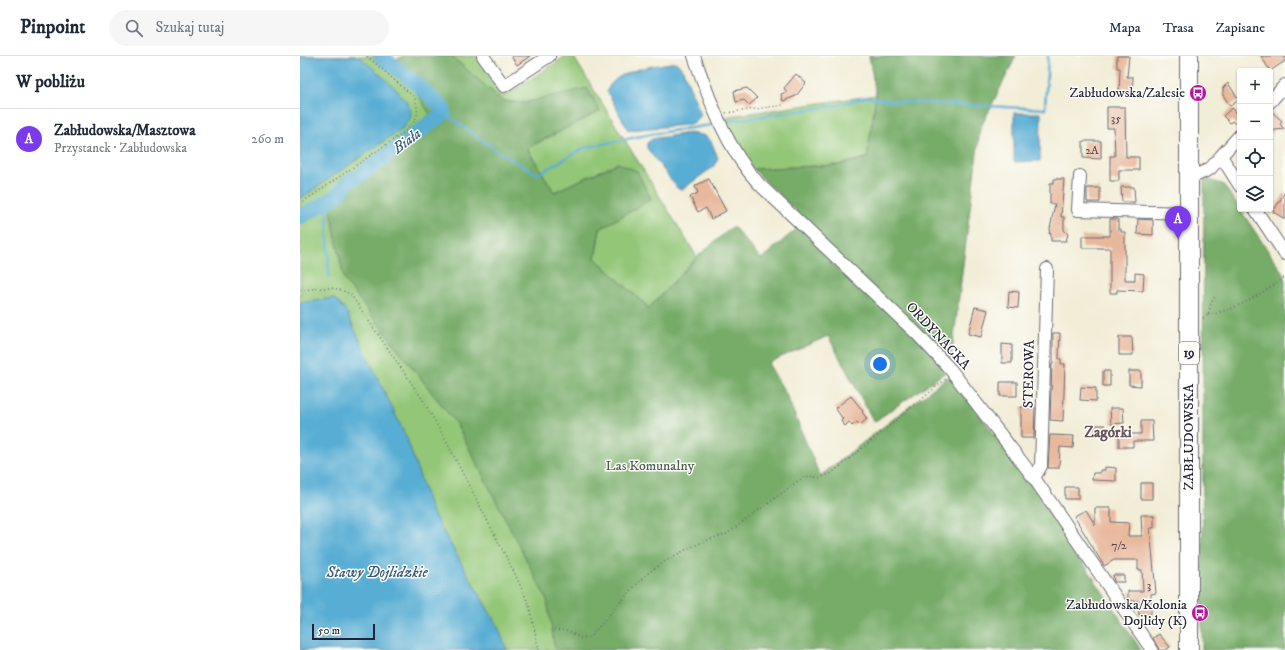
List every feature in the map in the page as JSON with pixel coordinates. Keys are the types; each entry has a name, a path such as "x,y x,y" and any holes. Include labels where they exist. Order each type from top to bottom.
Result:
{"highway":[{"name":"ZABŁUDOWSKA","path":"1189,56 1189,650"}],"street":[{"path":"483,56 504,86 549,56"},
{"name":"ORDYNACKA","path":"694,56 716,114 738,157 751,175 917,334 954,373 1034,478 1152,650"},
{"path":"1273,99 1285,85"},
{"path":"1190,178 1210,169 1237,138"},
{"path":"1221,156 1237,181"},
{"path":"1080,176 1078,210 1189,213"},
{"path":"1257,212 1285,254"},
{"name":"STEROWA","path":"1034,478 1041,466 1046,269"}],"path":[{"path":"300,204 400,135 411,126 418,116 414,97 367,56"},
{"path":"716,114 784,104"},
{"path":"1189,319 1202,318 1208,315 1223,312 1262,293 1285,277"},
{"path":"300,290 342,289 351,295 398,362 444,437 516,574 529,605 539,650"},
{"path":"1208,315 1210,303 1215,297"},
{"path":"554,630 569,631 580,638 590,637 639,581 656,568 685,550 714,537 727,534 798,481 809,476 819,478 832,474 954,373"}],"green space":[{"path":"300,56 392,56 448,107 466,426 552,600 561,650 300,650"},
{"name":"Las Komunalny","path":"403,56 451,56 503,101 524,103 587,88 600,111 527,148 554,192 618,163 637,171 651,199 600,229 595,258 649,308 697,257 733,226 761,259 806,221 753,169 838,165 867,158 876,95 869,56 1016,56 980,129 950,369 874,422 828,336 768,363 786,394 820,476 950,375 1028,479 1141,650 555,650 547,600 457,425 344,280 328,196 430,114 396,60"},
{"path":"451,56 476,56 504,96 566,56 573,56 697,257 649,308 595,259 600,229 651,199 618,163 554,192 527,148 600,111 587,88 524,103 503,101"},
{"path":"876,95 867,158 838,165 753,169 723,117"},
{"path":"1204,179 1223,184 1237,205 1237,212 1242,212 1285,276 1285,650 1202,650"}],"water":[{"path":"300,56 359,56 397,91 409,106 411,115 404,127 300,199"},
{"path":"676,62 683,70 701,115 695,122 686,125 628,130 607,91 611,84 627,73 647,67"},
{"path":"1014,113 1041,113 1040,161 1014,162"},
{"path":"688,133 702,135 709,138 718,158 714,166 683,189 678,189 647,148 647,143 652,139"},
{"name":"Stawy Dojlidzkie","path":"334,298 346,311 407,439 431,510 498,627 507,650 300,650 300,303"}],"building":[{"path":"511,56 530,56 517,65"},
{"path":"1117,56 1129,56 1127,77 1133,77 1132,95 1119,94 1120,68 1117,68"},
{"path":"1261,56 1285,56 1285,61 1273,69 1268,68"},
{"path":"796,74 806,83 796,96 783,101 781,94 787,92 784,88"},
{"path":"1228,83 1237,97 1237,101 1230,106 1223,95 1223,88"},
{"path":"747,88 757,98 749,105 744,100 736,102 734,91"},
{"path":"1107,107 1125,107 1126,157 1139,157 1139,170 1119,170 1119,181 1110,181 1110,156 1115,156 1114,128 1107,128"},
{"path":"1232,108 1237,113 1237,125 1232,121 1230,123 1223,116"},
{"path":"1273,113 1282,121 1280,124 1284,129 1275,130 1273,132"},
{"path":"1083,141 1101,141 1101,159 1083,158"},
{"path":"709,179 726,211 711,219 706,208 698,212 690,197 698,193 695,186"},
{"path":"1054,179 1064,179 1061,217 1064,217 1064,230 1068,234 1066,241 1051,241 1051,233 1049,234 1055,204 1050,204 1050,183 1054,183"},
{"path":"1121,187 1134,187 1135,202 1122,202"},
{"path":"1087,188 1100,188 1100,202 1087,202"},
{"path":"1285,192 1285,219 1273,212"},
{"path":"1110,219 1118,219 1118,229 1121,229 1121,232 1125,232 1125,280 1135,280 1135,273 1144,274 1143,291 1117,290 1117,293 1110,293 1110,248 1082,248 1082,236 1110,236"},
{"path":"1138,219 1153,220 1153,235 1137,234"},
{"path":"1009,291 1019,292 1018,308 1008,307"},
{"path":"975,307 988,310 981,337 968,334"},
{"path":"1053,333 1060,333 1059,359 1061,359 1061,364 1065,364 1063,421 1050,420"},
{"path":"1119,337 1132,337 1133,355 1119,355"},
{"path":"1002,344 1012,345 1012,363 1002,363"},
{"path":"1103,371 1110,371 1110,386 1103,386"},
{"path":"1129,371 1141,371 1141,386 1129,385"},
{"path":"1000,382 1017,382 1017,396 1000,396"},
{"path":"1081,387 1096,388 1096,401 1080,400"},
{"path":"851,396 863,411 862,412 867,419 860,425 857,422 852,426 849,422 845,426 841,421 843,419 835,408"},
{"path":"1021,407 1035,407 1034,438 1021,438"},
{"path":"1110,408 1123,408 1124,423 1111,424"},
{"path":"1141,421 1152,421 1153,441 1133,441 1133,447 1119,447 1119,434 1141,434"},
{"path":"1095,425 1105,425 1105,433 1095,433"},
{"path":"1050,435 1074,436 1073,448 1060,447 1059,468 1048,468"},
{"path":"1105,467 1116,468 1116,481 1092,480 1093,473 1100,473 1100,470 1105,470"},
{"path":"1141,483 1152,483 1152,499 1141,499"},
{"path":"1065,487 1078,487 1078,499 1065,499"},
{"path":"1095,508 1111,508 1111,522 1129,523 1128,536 1142,536 1141,515 1154,515 1154,528 1150,528 1156,593 1151,594 1151,614 1139,615 1138,601 1128,601 1128,591 1143,591 1142,570 1138,570 1138,560 1114,560 1104,566 1074,516 1086,510 1095,525"},
{"path":"1113,575 1124,575 1124,582 1114,582"},
{"path":"1159,634 1170,647 1166,650 1159,650 1153,638"}],"waterway":[{"name":"Biała","path":"300,217 334,198 352,179 356,178 444,113 443,108 417,84 381,56"},
{"path":"728,121 839,105 866,97 890,101 1045,109 1048,56"},
{"path":"444,113 500,153 538,174 584,148 651,134 711,125"},
{"path":"327,203 329,277"}],"place":[{"name":"Zabłudowska/Zalesie","path":"1198,93"},
{"name":"Zabłudowska/Masztowa","path":"1178,239"},
{"name":"Zabłudowska/Kolonia Dojlidy (K)","path":"1200,613"}],"district":[{"name":"Zagórki","path":"1108,432"}]}
